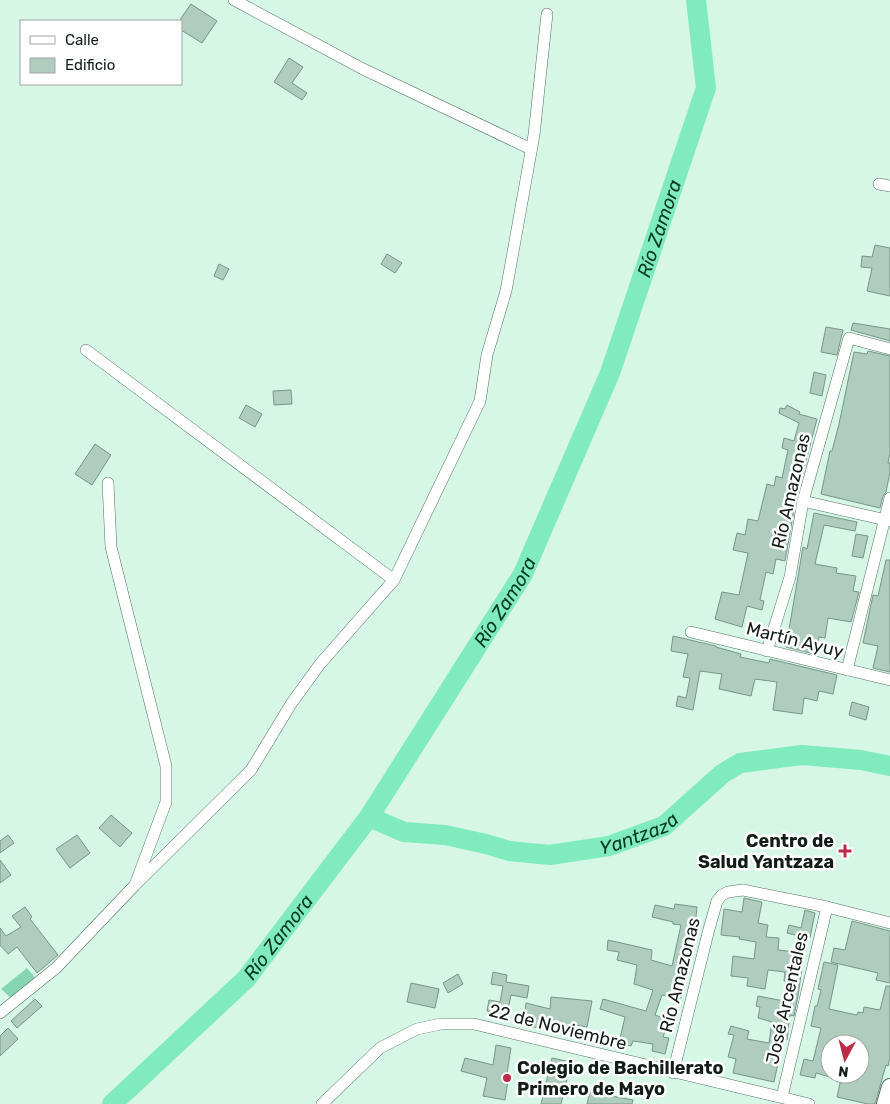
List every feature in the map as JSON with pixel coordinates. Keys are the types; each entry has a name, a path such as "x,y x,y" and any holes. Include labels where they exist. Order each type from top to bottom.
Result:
{"main road":[{"path":"886,1104 890,1087"}],"street":[{"path":"234,0 363,69 531,149"},
{"path":"0,1013 56,968 135,885 251,770 291,704 320,664 394,580 480,401 487,355 506,291 531,149 547,14"},
{"name":"Río Amazonas","path":"767,651 790,577 803,501 849,338 890,348"},
{"path":"86,350 394,580"},
{"path":"108,483 111,547 166,766 166,802 135,885"},
{"path":"847,670 887,520 890,498"},
{"path":"803,501 887,520"},
{"name":"Martín Ayuy","path":"691,632 890,680"},
{"name":"Río Amazonas","path":"673,1072 717,901 728,892 743,890 827,907"},
{"path":"827,907 890,923"},
{"name":"José Arcentales","path":"782,1097 827,907"},
{"name":"22 de Noviembre","path":"322,1104 380,1048 417,1029 441,1024 474,1024 808,1104"}],"green space":[{"path":"27,968 36,979 11,998 1,989"}],"building":[{"path":"191,4 217,21 202,43 182,31 181,18"},
{"path":"289,58 303,67 292,83 307,93 302,100 274,82"},
{"path":"875,245 890,248 890,296 867,291 872,268 861,267 862,256 872,257"},
{"path":"387,254 402,263 395,273 381,264"},
{"path":"219,264 229,269 223,280 214,276"},
{"path":"853,323 890,329 890,341 851,330"},
{"path":"826,327 843,330 837,355 821,352"},
{"path":"868,351 890,356 890,453 888,463 890,463 890,472 880,508 821,494 830,451 832,451 839,424 854,352 867,354"},
{"path":"814,372 826,375 822,396 810,393"},
{"path":"291,390 292,404 274,405 273,391"},
{"path":"246,405 262,414 255,427 239,418"},
{"path":"787,405 800,412 799,414 817,419 796,499 785,561 776,559 773,574 766,572 760,600 764,601 762,610 747,606 742,627 715,619 722,592 739,595 748,553 733,550 737,533 745,535 748,519 758,521 767,484 774,486 776,476 782,478 788,450 782,448 784,438 794,441 799,423 779,413 780,408 785,409"},
{"path":"95,444 111,455 92,485 75,474"},
{"path":"814,513 857,522 855,531 824,525 815,564 837,568 836,573 856,576 853,591 859,592 851,622 828,618 825,638 819,637 817,652 814,652 814,654 786,647 803,547 807,549"},
{"path":"856,534 868,536 863,558 852,556"},
{"path":"886,560 890,560 890,672 873,668 878,646 863,643 873,595 878,596"},
{"path":"673,636 716,646 741,654 740,657 769,663 770,659 837,675 833,694 819,691 817,701 804,698 802,714 773,710 777,682 755,679 751,696 719,689 722,674 700,671 693,710 676,706 678,696 686,698 690,678 683,677 688,654 671,651"},
{"path":"852,702 869,707 866,720 849,715"},
{"path":"111,815 132,833 120,847 99,828"},
{"path":"8,835 14,843 0,853 0,841"},
{"path":"77,835 90,853 70,868 56,849"},
{"path":"0,860 11,875 0,883"},
{"path":"744,898 762,902 758,923 768,925 766,937 779,938 778,950 796,952 799,936 787,933 789,925 801,928 805,910 815,913 810,938 808,937 804,953 794,1016 790,1015 787,1040 783,1039 774,1082 733,1073 736,1059 728,1057 734,1035 728,1034 731,1026 749,1031 747,1039 769,1043 772,1022 758,1018 760,1007 756,1006 758,996 784,1001 787,981 784,981 785,972 768,970 765,989 747,986 748,978 731,976 733,956 754,959 756,942 739,939 740,937 721,935 724,909 742,912"},
{"path":"675,904 697,907 695,927 690,926 678,987 683,988 681,998 662,995 655,1015 669,1020 663,1037 669,1038 665,1054 652,1051 653,1044 633,1041 631,1046 619,1043 625,1017 600,1009 603,999 646,1011 653,990 634,984 637,965 617,960 619,952 607,950 608,940 652,950 651,960 672,966 681,925 652,917 655,905 674,909"},
{"path":"25,907 32,917 30,919 58,955 37,973 17,947 8,954 0,945 0,928 6,936 21,927 12,916"},
{"path":"852,921 890,931 890,983 876,980 878,973 831,962 834,948 845,950"},
{"path":"824,962 838,965 829,1009 857,1015 858,1012 863,1013 864,1007 880,1010 886,986 890,986 890,1058 888,1066 886,1065 875,1104 837,1097 840,1084 870,1084 870,1034 820,1034 820,1074 816,1073 815,1078 800,1075 804,1059 813,1061 821,1028 811,1026 821,990 818,989"},
{"path":"493,972 507,975 506,982 529,986 527,998 511,995 506,1020 491,1017 491,1012 487,1011 489,1000 500,1002 503,986 491,984"},
{"path":"458,974 463,984 448,993 443,983"},
{"path":"411,983 439,989 435,1008 407,1002"},
{"path":"551,997 592,1001 587,1027 576,1025 575,1035 523,1025 526,1003 550,1009"},
{"path":"35,999 42,1006 17,1028 11,1021"},
{"path":"8,1028 18,1039 0,1056 0,1036"},
{"path":"496,1045 511,1048 505,1100 483,1096 487,1078 461,1071 465,1058 493,1065"},
{"path":"552,1058 571,1062 561,1104 541,1104"},
{"path":"590,1092 633,1100 632,1104 587,1104"}],"waterway":[{"name":"Río Zamora","path":"112,1104 246,979 369,817 523,574 610,373 706,88 696,0"},
{"name":"Yantzaza","path":"369,817 404,832 445,835 509,851 550,855 609,846 664,826 722,774 740,763 802,755 861,760 890,766"}],"place":[{"name":"Centro de Salud Yantzaza","path":"845,851"},
{"name":"Colegio de Bachillerato Primero de Mayo","path":"507,1078"}]}
